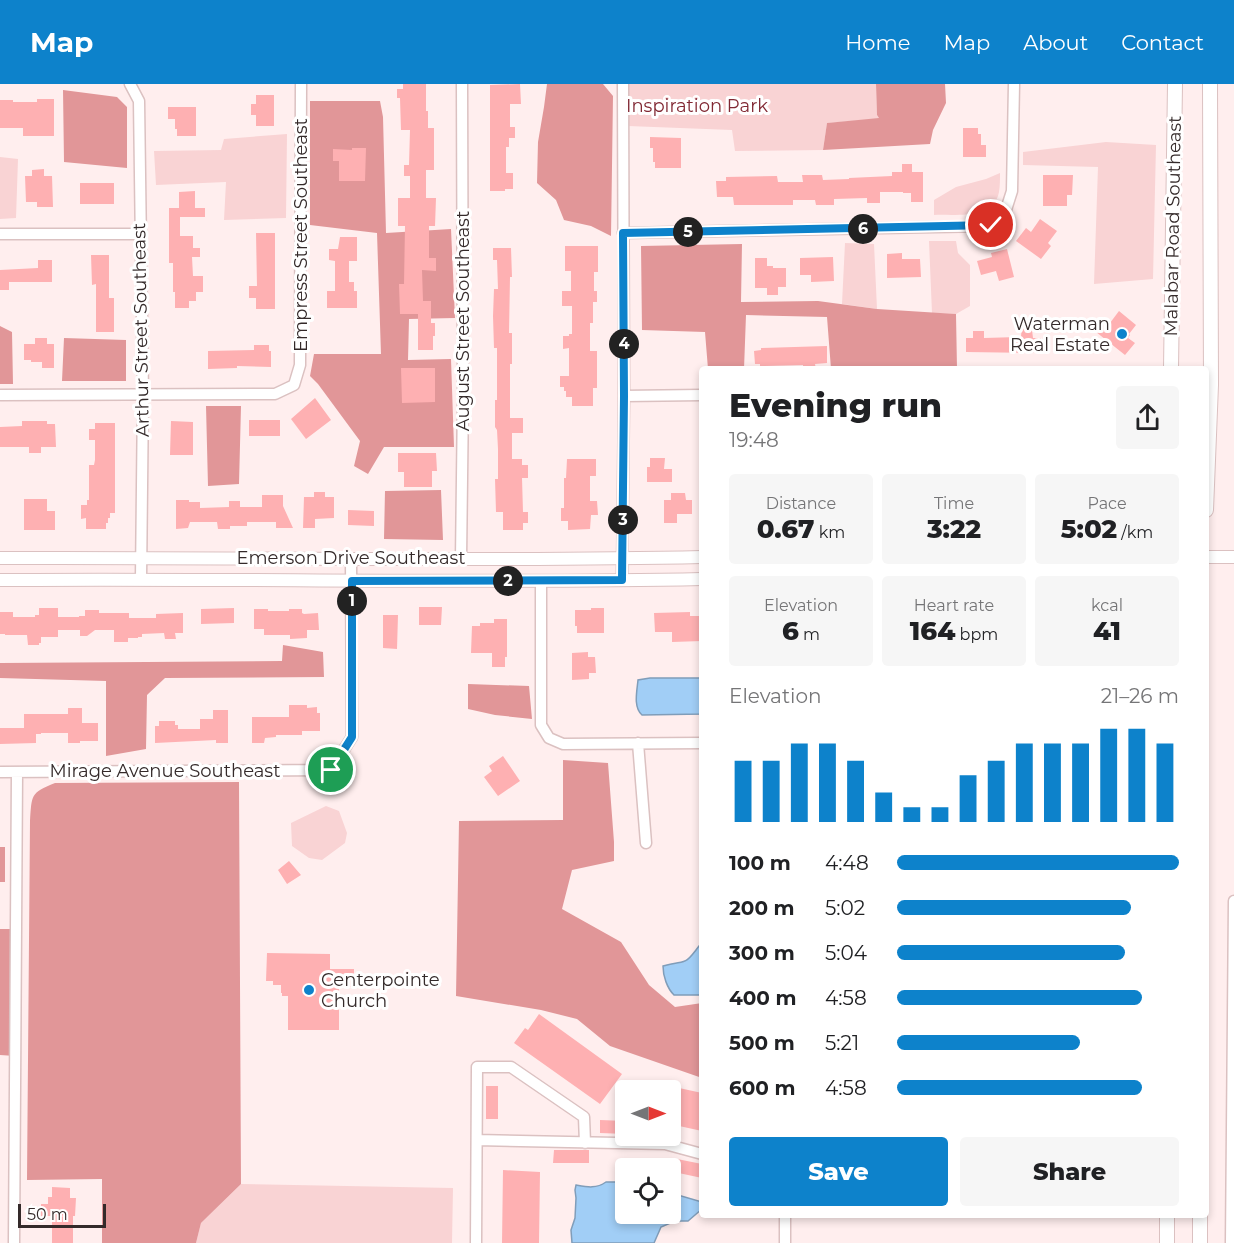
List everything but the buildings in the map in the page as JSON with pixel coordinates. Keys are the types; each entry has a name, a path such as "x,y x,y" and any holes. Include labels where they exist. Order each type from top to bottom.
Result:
{"main road":[{"name":"Malabar Road Southeast","path":"1171,366 1175,84"},
{"name":"Malabar Road Southeast","path":"1209,416 1210,84"},
{"path":"1167,1218 1167,1243"},
{"path":"1200,1218 1200,1243"}],"street":[{"name":"Arthur Street Southeast","path":"130,84 139,101 143,395 141,579"},
{"name":"Empress Street Southeast","path":"143,395 274,394 294,385 300,365 301,84"},
{"name":"August Street Southeast","path":"461,559 462,84"},
{"path":"622,84 624,396 622,580"},
{"path":"623,233 989,226 1004,216 1012,191 1014,84"},
{"path":"0,234 140,234"},
{"path":"0,395 143,395"},
{"path":"624,396 699,395"},
{"name":"Emerson Drive Southeast","path":"0,558 461,559 699,556"},
{"path":"1209,557 1234,557"},
{"path":"351,559 352,581"},
{"name":"Emerson Drive Southeast","path":"0,580 699,579"},
{"name":"Mirage Avenue Southeast","path":"0,772 331,770 352,737 352,581"},
{"path":"541,581 541,725 549,738 562,744 699,742"},
{"path":"638,743 646,843"},
{"path":"14,1243 17,772"},
{"path":"1231,1243 1234,901"},
{"path":"476,1243 477,1067 511,1067 584,1117 585,1143"},
{"path":"477,1140 665,1144 699,1153"},
{"path":"785,1218 785,1243"}],"green space":[{"name":"Inspiration Park","path":"629,84 876,84 877,115 880,119 827,123 823,150 735,151 732,130 628,126"},
{"path":"287,134 286,218 224,220 226,182 156,185 154,151 221,150 224,139"},
{"path":"1106,142 1156,145 1153,279 1094,284 1098,167 1023,165 1023,152"},
{"path":"0,157 18,159 16,218 0,219"},
{"path":"1000,173 999,192 996,201 990,207 973,214 934,215 934,200 956,187"},
{"path":"929,241 956,241 958,253 970,265 970,306 956,314 932,313"},
{"path":"845,243 874,244 877,309 842,304"},
{"path":"326,806 339,811 347,833 345,843 322,860 309,858 292,846 291,823"},
{"path":"241,1184 453,1188 452,1243 196,1243 201,1223"}],"shaded area":[{"path":"547,84 603,84 613,96 611,236 591,226 564,220 556,200 537,183 538,142"},
{"path":"876,84 945,84 946,103 933,130 930,144 823,150 827,123 879,118"},
{"path":"63,90 117,97 127,107 127,168 64,162"},
{"path":"310,101 380,101 383,117 386,233 451,229 455,318 409,319 408,360 451,359 454,447 384,447 368,474 354,466 360,441 310,376 314,354 381,354 377,233 310,225"},
{"path":"742,244 741,302 818,301 877,309 956,314 957,366 831,366 827,317 746,315 744,366 708,366 705,332 642,330 641,246"},
{"path":"0,326 12,332 13,384 0,384"},
{"path":"64,338 126,340 126,381 62,381"},
{"path":"206,406 241,406 239,484 208,486"},
{"path":"441,490 443,540 384,539 385,491"},
{"path":"283,645 323,652 324,677 165,678 147,695 146,749 106,756 106,681 0,678 0,663 282,661"},
{"path":"468,684 529,686 532,719 468,709"},
{"path":"563,760 608,763 614,861 572,870 562,909 621,942 649,985 675,1007 699,1003 699,1077 610,1046 577,1019 541,1010 456,996 459,821 563,820"},
{"path":"239,782 241,1184 201,1223 196,1243 102,1243 102,1179 27,1180 32,800 41,790 55,783"},
{"path":"0,847 5,847 5,882 0,882"},
{"path":"0,929 16,929 15,1056 0,1055"}],"water":[{"path":"699,678 699,714 642,715 637,708 638,680"},
{"path":"699,946 699,995 674,995 666,982 663,966 684,962"},
{"path":"606,1182 615,1182 615,1224 668,1224 661,1227 654,1243 572,1243 571,1230 575,1218 576,1185 595,1187"},
{"path":"681,1196 699,1201 699,1212 688,1221 681,1221"}],"place":[{"name":"Waterman Real Estate","path":"1122,334"},
{"name":"Centerpointe Church","path":"309,990"}],"route":[{"path":"331,770 352,737 352,581 622,580 623,233 991,225"}]}
